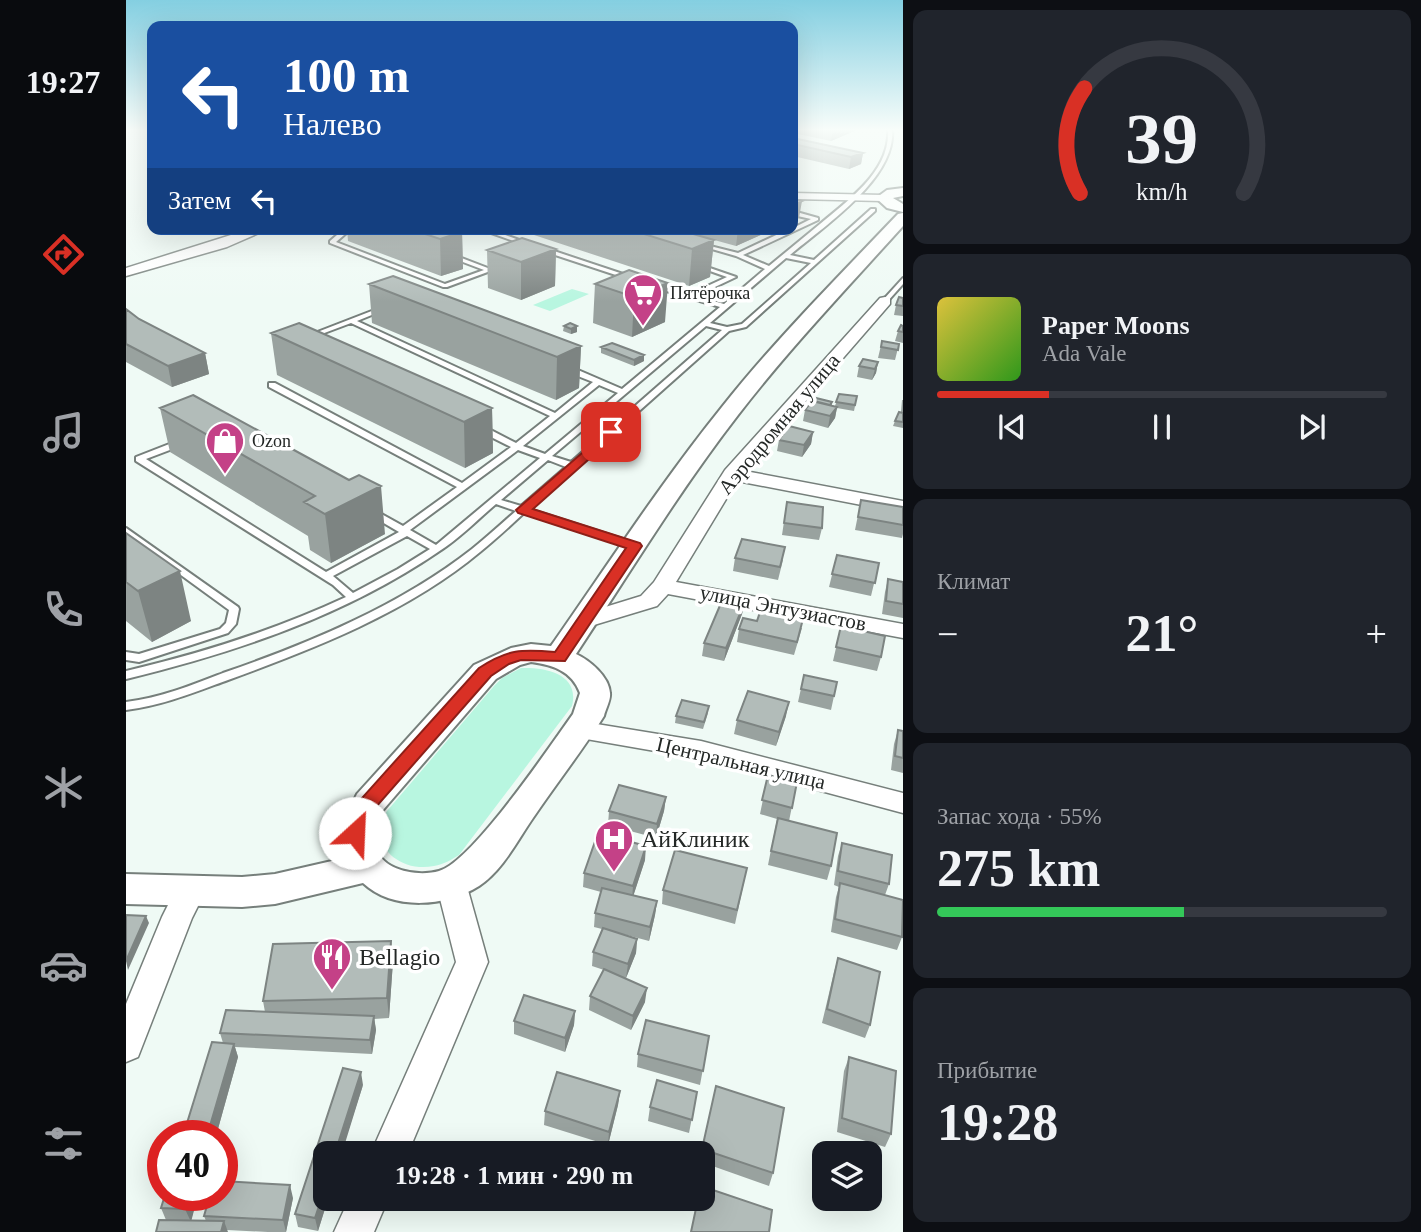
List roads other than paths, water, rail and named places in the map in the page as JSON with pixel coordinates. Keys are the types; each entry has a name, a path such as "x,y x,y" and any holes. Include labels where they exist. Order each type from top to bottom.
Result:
{"street":[{"path":"798,196 883,198 892,193 903,192"},
{"path":"883,198 892,205 903,208"},
{"path":"559,657 688,467 748,389 903,217"},
{"path":"126,272 246,235"},
{"name":"Аэродромная улица","path":"584,621 649,601 663,586 732,474 884,300"},
{"path":"732,474 903,508"},
{"name":"улица Энтузиастов","path":"663,586 903,631"},
{"path":"531,653 559,657 584,672 594,686 596,700 578,730 487,856 476,867 451,883 428,888 400,886 388,882 369,867 355,842 356,825 361,814 493,665 511,657 531,653"},
{"name":"Центральная улица","path":"578,730 701,750 903,803"},
{"path":"126,889 242,892 275,889 369,867"},
{"path":"394,1141 472,962 451,883"},
{"path":"126,1046 177,917 191,890"},
{"path":"354,1232 364,1211"}],"lane":[{"path":"126,675 228,647 301,621 354,598 437,550 865,186"},
{"path":"705,324 727,329 744,326 873,210"},
{"path":"798,214 816,219 798,228"},
{"path":"810,222 823,224"},
{"path":"341,235 332,242 446,286 490,270 438,251"},
{"path":"501,235 636,280"},
{"path":"686,235 741,254 770,269"},
{"path":"674,237 741,254 782,235"},
{"path":"785,256 815,262"},
{"path":"689,297 733,277 695,265"},
{"path":"884,300 903,280"},
{"path":"650,284 726,307"},
{"path":"319,344 306,338 396,304"},
{"path":"351,321 555,416"},
{"path":"126,706 153,701 226,677 370,617 447,572 523,510 727,329"},
{"path":"559,366 624,393"},
{"path":"326,576 405,531 598,382"},
{"path":"272,385 463,487"},
{"path":"467,422 516,447 572,466"},
{"path":"186,440 139,459 326,576 354,598"},
{"path":"496,501 635,546"},
{"path":"369,511 437,550"},
{"path":"126,531 234,609 231,624 224,632 139,657 126,656"}],"place":[{"name":"Пятёрочка","path":"643,327"},
{"name":"Ozon","path":"225,475"},
{"name":"АйКлиник","path":"614,873"},
{"name":"Bellagio","path":"332,991"}]}
